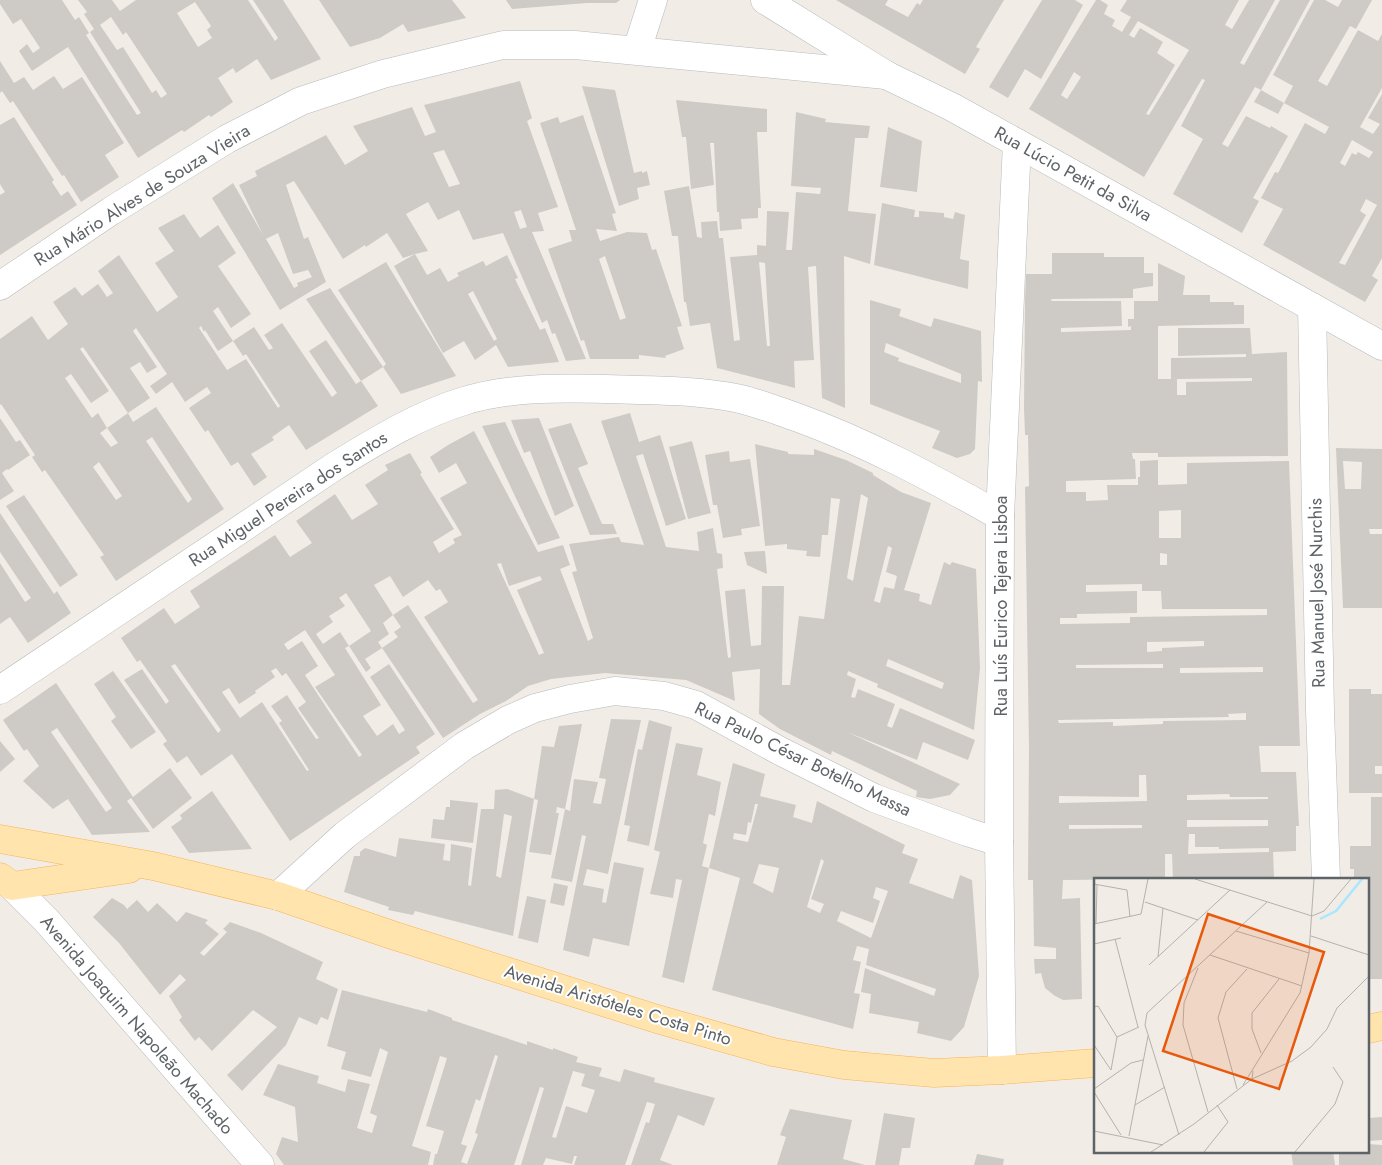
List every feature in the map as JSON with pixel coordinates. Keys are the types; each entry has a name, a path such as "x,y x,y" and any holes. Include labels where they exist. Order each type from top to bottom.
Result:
{"main road":[{"name":"Avenida Aristóteles Costa Pinto","path":"0,839 153,866 278,896 392,935 657,1019 773,1052 844,1065 934,1073 1094,1063"},
{"name":"Avenida Aristóteles Costa Pinto","path":"6,882 153,866"}],"street":[{"path":"637,50 653,0"},
{"name":"Rua Lúcio Petit da Silva","path":"765,0 886,75 952,107 1382,346"},
{"name":"Rua Mário Alves de Souza Vieira","path":"0,286 111,211 227,139 302,101 383,74 503,45 575,45 886,75"},
{"name":"Rua Luís Eurico Tejera Lisboa","path":"1002,1070 999,842 1000,516 1017,143"},
{"name":"Rua Manuel José Nurchis","path":"1312,307 1320,711 1326,878"},
{"name":"Rua Miguel Pereira dos Santos","path":"0,690 303,487 378,439 434,412 464,401 498,393 528,390 588,389 725,396 776,410 834,431 886,454 1000,516"},
{"name":"Rua Paulo César Botelho Massa","path":"278,896 345,835 464,746 508,720 536,708 570,699 615,691 657,695 696,705 780,751 874,798 949,826 999,842"},
{"name":"Avenida Joaquim Napoleão Machado","path":"6,882 46,920 260,1165"}],"building":[{"path":"0,0 62,0 75,20 79,17 89,33 86,35 137,115 141,113 90,32 94,29 84,14 87,12 78,0 112,0 120,11 136,0 248,0 275,41 278,38 253,0 283,0 321,59 271,80 257,59 236,73 233,68 218,78 233,102 184,132 182,130 138,158 68,47 32,71 19,51 27,44 33,53 40,48 21,19 13,24 0,4","holes":["195,2 211,26 207,30 212,38 198,47 177,13","111,17 123,35 126,32 167,94 161,98 156,90 152,93 123,47 117,50 100,25"]},
{"path":"319,0 452,0 466,18 408,32 403,24 380,38 350,47"},
{"path":"506,0 620,0 616,3 587,3 512,9"},
{"path":"836,0 888,0 885,5 908,17 917,3 920,5 923,0 1004,0 976,47 980,49 965,74"},
{"path":"1042,0 1075,0 1083,5 1041,79 1025,69 1008,98 989,87"},
{"path":"1096,0 1100,0 1108,5 1104,14 1115,20 1112,26 1122,32 1131,17 1120,11 1127,0 1239,0 1225,25 1232,29 1249,0 1275,0 1240,63 1244,65 1280,0 1310,0 1261,90 1255,87 1222,144 1228,147 1246,116 1270,128 1271,126 1288,136 1253,198 1259,201 1242,233 1173,194 1203,139 1181,126 1205,80 1202,79 1144,177 1029,109","holes":["1138,21 1189,50 1149,115 1146,114 1175,65 1157,53 1163,42 1140,28 1134,38 1129,35","1074,72 1081,77 1067,99 1061,95"]},
{"path":"1314,0 1325,0 1338,7 1342,0 1372,0 1356,29 1350,26 1318,81 1327,86 1358,30 1378,41 1382,34 1382,88 1360,127 1373,134 1380,124 1368,118 1382,94 1382,258 1372,276 1378,280 1365,302 1263,245 1283,209 1261,198 1275,172 1278,173 1305,123 1325,134 1329,127 1284,103 1293,86 1273,75","holes":["1352,140 1373,152 1369,158 1358,152 1356,155 1352,153 1345,166 1340,163","1366,199 1377,205 1345,265 1339,263 1366,215 1360,211"]},
{"path":"0,61 14,83 24,77 33,90 54,76 63,89 82,77 124,143 105,155 119,177 81,202 13,101 10,103 2,91 0,93"},
{"path":"520,81 532,118 527,121 558,207 538,213 544,231 532,232 586,359 566,361 555,333 552,334 547,320 542,323 503,233 473,240 459,210 438,220 428,202 406,214 428,251 403,258 387,233 343,259 294,181 286,185 304,239 308,237 326,282 280,310 212,198 233,183 263,235 239,185 257,176 255,171 326,135 345,165 368,151 353,126 412,107 425,136 436,132 424,105","holes":["444,150 460,184 449,187 433,153","521,210 527,227 520,229 514,212","278,233 293,274 308,270 312,277 297,283 298,286 294,288 266,239"]},
{"path":"582,86 615,90 634,173 647,171 650,185 637,188 639,199 619,206"},
{"path":"1261,90 1284,103 1278,114 1254,102"},
{"path":"676,100 767,109 767,132 757,132 761,208 758,208 758,218 741,219 742,229 720,231 719,212 717,212 714,143 710,143 714,185 691,189 686,137 682,137"},
{"path":"796,112 826,119 825,122 870,126 868,138 855,138 848,211 876,214 870,264 844,256 845,408 822,398 816,266 808,267 814,360 794,361 795,388 717,368 710,323 690,326 686,302 684,302 678,236 672,236 664,191 689,186 697,237 702,238 701,222 717,221 719,238 723,238 734,341 740,340 730,257 757,255 757,245 766,246 767,211 789,212 786,250 792,250 796,192 820,194 821,188 791,186","holes":["759,262 765,263 770,346 767,346"]},
{"path":"583,115 616,213 612,214 617,231 596,229 600,241 627,232 647,233 652,250 656,249 682,326 677,327 684,349 665,356 666,358 639,355 639,359 590,359 584,340 581,341 548,249 572,241 569,230 576,230 540,123 558,117 560,123","holes":["605,256 626,318 620,320 599,259"]},
{"path":"14,117 54,180 52,182 61,196 68,191 77,205 0,255 0,195 5,192 0,184 0,125"},
{"path":"888,127 922,141 917,192 880,187"},
{"path":"882,203 915,210 914,217 919,217 919,211 944,213 944,217 953,219 955,212 965,215 960,259 969,261 968,289 874,265"},
{"path":"184,214 200,238 218,225 236,253 218,266 251,314 231,328 218,307 213,311 233,341 254,327 269,350 273,348 264,335 282,323 332,397 337,393 309,351 326,340 356,384 361,381 378,406 306,450 289,425 272,437 274,440 251,454 267,477 254,486 238,462 231,466 208,430 205,432 189,408 211,393 207,387 185,402 172,382 156,394 150,386 167,374 136,328 133,331 157,367 147,373 140,362 130,368 150,398 128,413 133,422 156,407 224,509 116,581 100,557 104,555 45,470 42,472 32,457 35,455 0,405 0,339 32,316 48,340 68,324 53,302 75,287 82,296 98,284 107,297 113,293 98,271 119,255 157,312 178,297 155,263 174,251 158,228","holes":["201,326 204,332 205,330 218,351 233,341 243,356 246,354 280,406 278,408 246,359 227,370 199,328","83,347 128,413 107,428 98,413 92,418 65,378 71,374 91,403 109,391 80,349","107,428 118,443 111,447 100,433","152,437 192,499 188,503 146,441","99,462 122,496 116,500 93,467"]},
{"path":"1052,253 1104,253 1104,257 1144,257 1144,273 1153,273 1153,286 1133,289 1133,298 1052,299 1051,301 1121,301 1122,326 1061,328 1061,332 1131,330 1131,326 1128,327 1128,319 1134,319 1134,301 1158,301 1158,263 1185,276 1183,295 1210,295 1210,302 1234,302 1234,305 1244,305 1244,324 1158,326 1158,379 1171,379 1171,358 1246,357 1246,354 1178,356 1178,328 1250,328 1252,354 1287,352 1288,456 1158,457 1158,453 1132,453 1133,459 1135,459 1136,479 1066,481 1066,492 1086,492 1086,501 1108,500 1107,485 1138,485 1140,461 1158,460 1158,485 1187,484 1187,463 1289,461 1300,746 1259,746 1261,772 1296,772 1299,826 1296,826 1296,851 1273,852 1274,877 1277,878 1173,878 1172,854 1165,854 1165,878 1063,880 1062,899 1080,898 1082,999 1063,1000 1055,996 1045,988 1041,973 1035,974 1034,959 1056,959 1056,948 1034,946 1033,880 1028,880 1029,749 1025,487 1029,486 1028,435 1025,435 1024,408 1026,274 1052,274","holes":["1252,378 1252,381 1186,382 1186,395 1177,395 1177,379","1181,510 1181,538 1159,538 1159,511","1160,553 1167,554 1167,565 1160,565","1142,584 1142,591 1161,591 1162,609 1267,609 1267,615 1130,617 1130,623 1060,624 1060,618 1077,618 1077,614 1137,613 1137,591 1086,592 1086,585","1204,641 1204,646 1162,648 1162,651 1147,652 1147,642","1163,664 1163,668 1076,668 1076,665","1263,667 1263,672 1180,673 1180,668","1246,713 1246,720 1163,721 1163,724 1113,726 1113,722 1059,723 1058,720 1229,717 1228,714","1139,775 1146,775 1147,801 1059,803 1059,796 1139,797","1229,794 1230,797 1268,797 1268,799 1187,800 1187,795","1187,820 1268,820 1268,826 1187,827","1069,825 1142,825 1142,828 1069,829","1189,834 1195,834 1195,847 1219,847 1219,849 1269,848 1269,852 1188,854"]},
{"path":"415,254 427,275 440,268 448,282 459,276 457,273 483,261 486,266 507,255 518,278 515,279 540,330 545,328 559,362 508,367 496,345 475,360 464,341 443,353 394,266","holes":["473,291 497,339 494,341 468,294"]},
{"path":"386,262 456,376 401,394 383,367 386,364 338,290"},
{"path":"330,288 383,367 361,381 306,299"},
{"path":"870,300 901,309 899,316 931,327 934,318 981,331 982,382 978,381 975,449 970,454 957,458 932,448 940,431 870,404","holes":["886,343 961,374 961,383 898,361 899,358 884,352"]},
{"path":"630,413 639,442 660,435 686,519 666,526 643,454 636,456 666,547 699,551 697,532 713,528 717,553 722,554 723,568 717,569 728,658 731,657 725,591 745,589 751,646 761,645 762,586 784,586 782,685 790,685 799,616 824,619 840,499 831,498 828,535 822,535 820,557 806,556 807,551 787,549 787,544 765,546 755,444 788,452 788,454 814,455 814,449 846,460 873,473 873,475 901,492 931,503 904,590 920,594 919,601 931,605 944,562 950,565 952,562 976,569 980,668 974,730 877,687 878,684 848,671 847,675 856,679 851,697 855,698 858,689 895,704 887,726 892,728 900,708 975,740 968,760 923,742 917,760 847,732 960,784 950,795 930,799 916,797 917,791 832,751 831,755 780,729 759,714 760,669 732,672 735,701 686,680 605,673 551,679 528,686 443,738 382,648 365,659 371,668 366,672 349,646 345,648 381,705 363,716 377,736 393,724 399,734 405,730 370,677 389,664 435,734 416,747 420,753 290,841 232,754 201,776 187,756 177,763 163,744 167,741 124,680 142,669 166,704 169,701 140,660 137,662 121,638 164,608 175,624 200,607 190,591 275,535 290,557 312,543 296,521 335,494 352,520 378,504 365,485 388,470 385,465 410,453 422,473 420,474 454,529 433,542 439,553 455,543 453,539 462,535 440,498 467,483 456,463 439,473 430,457 474,431 538,552 563,545 570,565 560,569 588,641 593,638 572,572 577,571 569,544 619,537 621,542 644,545 601,421","holes":["861,494 868,498 853,581 847,578","888,546 892,548 886,572 897,576 894,589 884,587 880,603 874,601","501,563 509,586 540,576 542,580 517,590 544,653 539,655 497,564","390,576 403,597 428,580 436,591 440,589 448,602 424,617 478,700 473,703 408,605 393,615 374,585","346,593 371,631 349,646 340,632 323,644 316,634 333,622 329,616 345,606 339,598","393,615 401,627 394,632 398,637 382,648 378,642 389,634 383,623","305,630 335,675 315,687 362,755 359,757 305,675 318,666 302,641 288,650 284,644","888,659 944,683 942,689 886,666","175,664 221,730 218,733 171,666","276,668 282,676 286,673 306,702 298,708 319,738 316,739 287,695 271,706 282,721 279,723 309,770 307,771 262,702 240,718 222,692 229,688 239,704 275,677 271,671"]},
{"path":"0,418 16,442 20,440 30,455 2,473 14,491 0,500"},
{"path":"539,418 574,506 555,516 530,451 524,453 511,420"},
{"path":"505,422 560,538 538,545 482,426"},
{"path":"571,423 588,464 578,468 602,524 613,524 617,534 590,535 548,429"},
{"path":"692,441 711,513 688,519 669,447"},
{"path":"1336,448 1382,449 1382,529 1369,529 1370,534 1382,534 1382,608 1343,608","holes":["1343,461 1362,462 1361,489 1345,489"]},
{"path":"729,451 730,462 750,459 760,526 741,529 742,535 723,538 717,505 713,505 705,455"},
{"path":"24,495 78,575 60,587 6,506"},
{"path":"0,513 54,594 57,591 71,613 28,643 10,617 0,624 0,563 25,602 31,598 0,552"},
{"path":"765,551 767,574 747,565 744,552"},
{"path":"113,671 156,732 131,749 111,721 116,717 94,684"},
{"path":"56,683 133,797 170,768 192,798 153,829 131,798 127,801 150,832 92,835 68,799 53,809 23,781 39,766 27,749 24,751 3,720","holes":["57,728 112,808 106,812 51,732"]},
{"path":"1349,689 1371,689 1371,694 1382,694 1382,766 1375,766 1375,774 1382,774 1382,793 1349,793"},
{"path":"611,719 641,720 608,874 587,869 583,885 604,889 602,902 606,903 614,862 644,868 629,946 593,938 589,957 563,950 586,836 582,835 572,882 551,878 565,809 570,811 574,779 598,782 593,803 601,804 606,779 599,778"},
{"path":"649,720 672,727 649,846 627,841 630,826 624,825 638,749 642,750"},
{"path":"582,724 565,809 557,807 556,813 559,813 551,855 529,852 538,800 534,799 542,746 554,747 559,726"},
{"path":"0,741 15,759 0,772"},
{"path":"676,743 703,748 697,775 721,782 715,816 709,814 703,843 707,845 702,866 709,868 684,983 662,977 682,880 676,879 673,898 650,894 660,852 654,850"},
{"path":"733,763 765,774 760,796 796,805 793,817 812,823 817,801 905,845 902,853 918,859 909,883 953,899 960,875 972,880 979,976 964,1027 951,1041 917,1033 919,1022 869,1013 871,994 861,992 865,968 934,996 936,989 866,965 869,949 857,946 853,960 861,962 854,993 860,994 853,1029 712,990 740,878 709,868","holes":["755,804 758,804 748,842 733,839 734,833 746,835 748,822 751,823","821,859 824,861 811,899 824,904 820,913 807,907","759,864 779,868 773,893 753,883","876,887 888,891 871,938 837,921 841,911 873,923 880,901 873,898"]},
{"path":"507,789 534,799 513,936 415,911 413,915 388,910 389,907 344,892 354,856 360,856 360,852 365,848 396,857 399,838 445,844 443,860 450,861 451,844 472,848 468,885 471,886 481,809 494,809 495,790","holes":["504,814 512,816 501,878 496,876"]},
{"path":"212,791 252,849 189,853 171,827 182,819 180,815"},
{"path":"1371,797 1382,797 1382,979 1370,979 1370,878 1354,878 1354,869 1350,869 1350,846 1371,846"},
{"path":"450,800 478,803 473,843 431,838 433,819 444,820 446,807 450,807"},
{"path":"554,883 568,886 564,906 550,903"},
{"path":"527,896 546,900 538,943 518,938"},
{"path":"112,898 127,909 137,900 148,912 157,903 177,922 186,912 208,920 205,923 219,934 200,953 204,956 227,932 223,929 230,922 261,933 323,962 316,979 338,989 328,1020 321,1017 317,1025 299,1017 286,1045 242,1091 227,1075 277,1027 253,1010 212,1051 199,1037 195,1041 179,1020 182,1017 169,996 186,980 180,974 160,995 119,943 93,917"},
{"path":"342,990 427,1012 428,1009 452,1018 452,1020 527,1045 527,1041 553,1050 553,1048 578,1057 576,1062 602,1068 599,1076 620,1082 624,1069 655,1078 654,1082 715,1098 704,1126 678,1115 660,1160 673,1165 631,1165 646,1122 649,1123 655,1104 647,1102 625,1165 574,1165 577,1156 574,1156 572,1164 546,1158 543,1165 521,1165 544,1088 540,1087 514,1165 433,1165 444,1131 426,1126 447,1058 440,1056 412,1146 431,1152 428,1165 284,1165 276,1154 282,1137 298,1142 295,1107 263,1095 278,1064 319,1076 317,1083 345,1092 348,1079 370,1084 357,1128 372,1133 377,1116 370,1113 388,1052 380,1048 371,1077 341,1069 346,1052 327,1046","holes":["495,1055 498,1056 475,1133 478,1134 467,1164 461,1162 467,1146 461,1144 476,1099 480,1101","573,1071 585,1074 581,1086 595,1090 587,1113 566,1106 556,1138 552,1137"]},
{"path":"790,1109 852,1120 843,1159 865,1165 777,1165 786,1137 780,1135"},
{"path":"884,1113 915,1118 910,1148 902,1148 899,1165 875,1165"},
{"path":"1382,1117 1382,1140 1370,1141 1370,1118"},
{"path":"1370,1144 1382,1145 1382,1165 1339,1165 1339,1152 1370,1152"},
{"path":"1291,1152 1333,1152 1335,1165 1293,1165"},
{"path":"977,1154 1004,1159 1003,1165 974,1165"}]}
